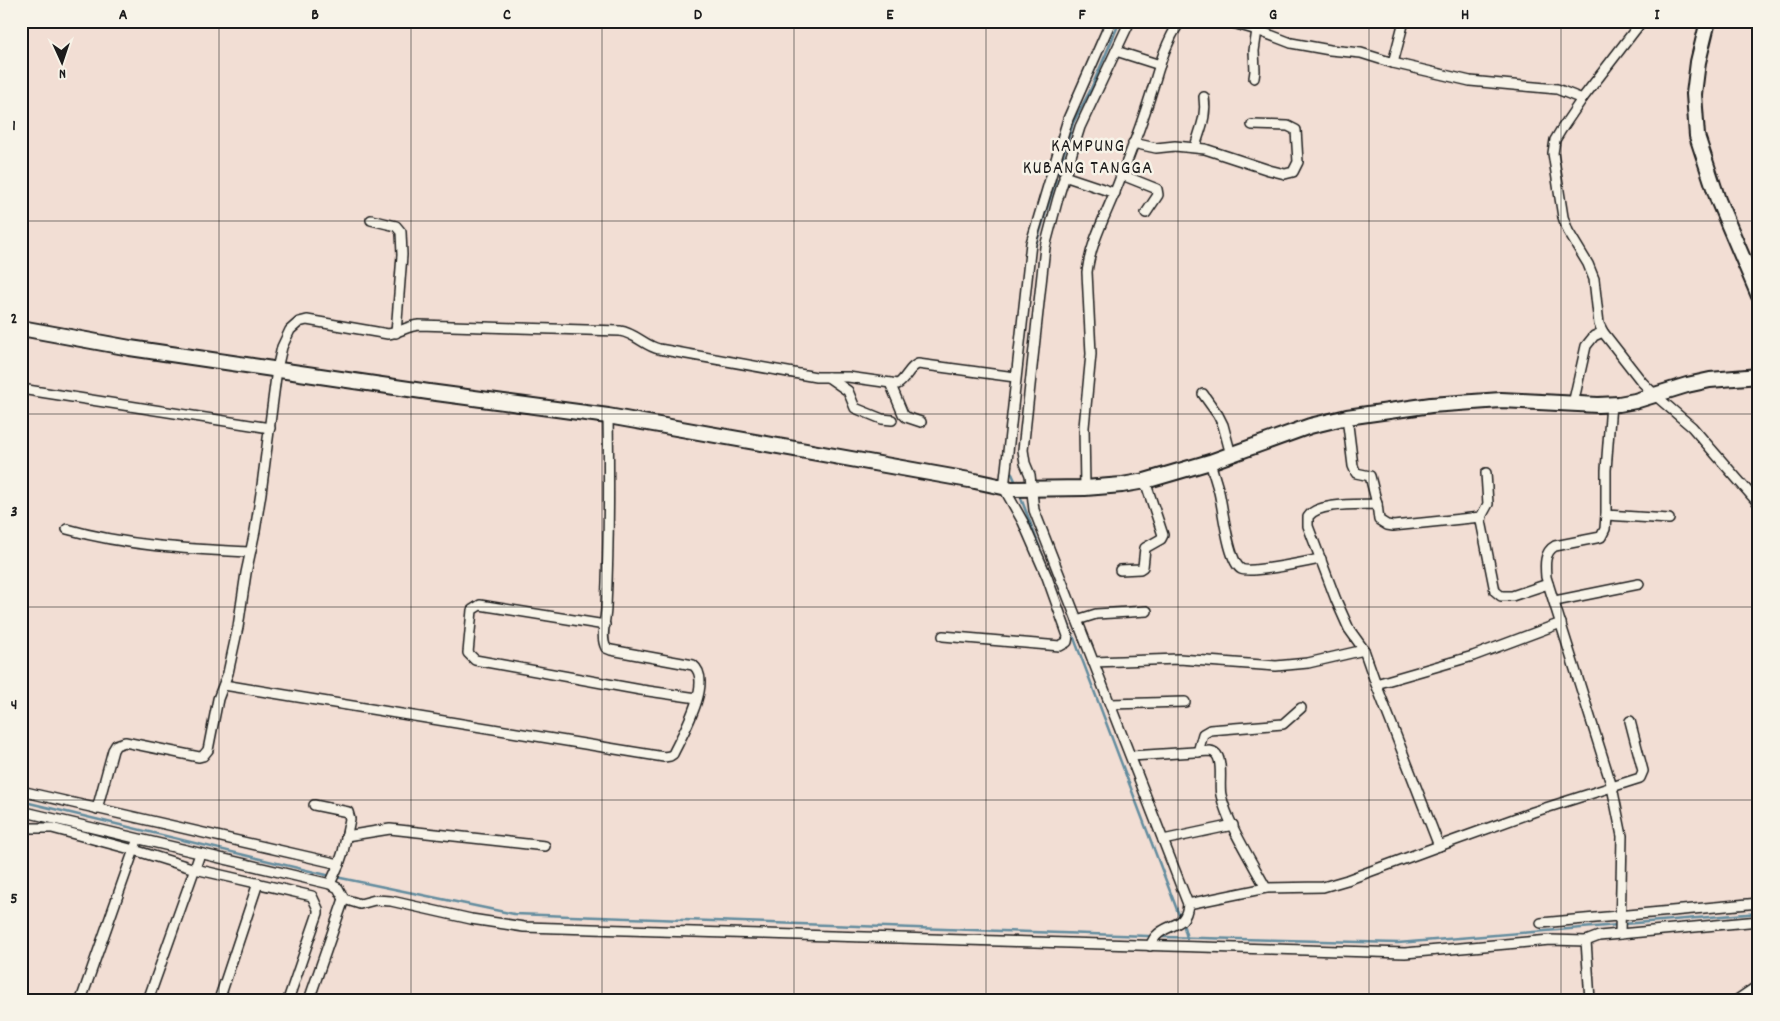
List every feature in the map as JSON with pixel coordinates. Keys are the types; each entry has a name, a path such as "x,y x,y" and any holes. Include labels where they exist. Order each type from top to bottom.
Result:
{"street":[{"path":"943,636 1060,646 1067,642 1068,636 1047,577 1008,488 1015,377 1031,243 1068,119 1111,21"},
{"path":"1130,21 1083,111 1045,247 1023,450 1025,463 1030,475 1029,489 1034,510 1188,904 1188,910 1182,921 1157,934 1150,946"},
{"path":"1085,488 1084,427 1091,354 1087,272 1092,248 1122,175 1148,104 1169,37 1180,21"},
{"path":"1226,21 1291,43 1361,53 1393,63 1470,81 1557,89 1582,99"},
{"path":"1393,63 1404,21"},
{"path":"1642,21 1582,99 1555,140 1553,153 1563,217 1568,231 1588,264 1594,279 1598,318 1603,332 1642,382 1692,427 1759,504"},
{"path":"1708,21 1698,62 1694,94 1697,136 1718,200 1759,296"},
{"path":"1254,78 1254,51 1257,30"},
{"path":"1116,51 1160,65"},
{"path":"1195,148 1200,127 1205,118 1204,98"},
{"path":"1068,119 1083,111"},
{"path":"1133,142 1156,148 1175,146 1213,150 1269,170 1285,174 1293,172 1298,162 1296,130 1288,126 1252,125"},
{"path":"1122,175 1157,190 1158,196 1146,213"},
{"path":"1064,176 1115,193"},
{"path":"371,220 396,226 401,232 402,255 396,333"},
{"path":"96,809 116,745 125,742 199,757 206,753 218,699 231,661 261,494 277,369 286,337 290,330 299,322 307,320 388,334 419,325 623,331 650,347 816,377 848,377 900,383 913,366 918,364 1015,377"},
{"path":"21,328 130,348 608,416 1008,488 1029,489 1085,488 1146,481 1231,455 1310,426 1347,417 1431,406 1501,400 1610,404 1635,401 1710,380 1759,376"},
{"path":"1573,404 1586,346 1594,336 1603,332"},
{"path":"828,377 848,391 855,408 882,419 892,420"},
{"path":"890,383 903,414 906,417 921,422"},
{"path":"21,389 270,428"},
{"path":"1203,394 1223,425 1231,455"},
{"path":"1610,404 1605,529 1600,537 1555,546 1550,549 1546,556 1545,569 1548,584 1555,600 1612,787 1622,836 1620,934"},
{"path":"224,685 667,757 673,754 690,719 697,698 701,678 695,667 611,650 606,648 603,641 609,534 608,416"},
{"path":"1347,417 1353,466 1356,473 1370,476 1379,520 1382,523 1393,526 1481,517"},
{"path":"1210,462 1219,492 1234,561 1241,569 1260,570 1321,559"},
{"path":"1486,473 1488,504 1481,517 1489,566 1498,594 1505,597 1512,596 1548,584"},
{"path":"1120,570 1143,567 1145,548 1161,539 1163,535 1146,481"},
{"path":"1377,504 1326,507 1310,513 1308,526 1349,628 1364,650 1439,846"},
{"path":"1606,516 1669,519"},
{"path":"67,530 126,542 192,549 250,552"},
{"path":"1555,600 1639,584"},
{"path":"605,625 480,606 472,610 468,653 475,660 641,690 697,698"},
{"path":"1077,620 1096,614 1147,611"},
{"path":"1376,684 1472,656 1561,624"},
{"path":"1093,662 1179,659 1276,666 1308,663 1364,650"},
{"path":"1110,704 1185,702"},
{"path":"1198,752 1203,734 1210,730 1283,724 1301,708"},
{"path":"1188,904 1266,888 1323,886 1347,880 1533,812 1640,778 1642,767 1630,721"},
{"path":"1131,756 1210,751 1218,754 1220,759 1221,795 1233,825 1266,888"},
{"path":"21,791 337,867"},
{"path":"314,805 348,812 350,819 331,882"},
{"path":"21,811 200,854 331,882 338,888 344,899 360,904 375,900 391,901 471,919 524,927 1404,953 1550,940 1586,941 1599,936 1759,921"},
{"path":"1163,840 1233,825"},
{"path":"21,828 52,828 195,869 312,896 318,909 288,1000"},
{"path":"346,836 390,829 545,846"},
{"path":"81,1000 138,839"},
{"path":"148,1000 200,854"},
{"path":"219,1000 258,883"},
{"path":"309,1000 344,899"},
{"path":"1541,923 1759,903"},
{"path":"1586,941 1590,1000"},
{"path":"1737,1000 1759,985"}],"waterway":[{"path":"1058,172 1073,123 1090,91 1120,21"},
{"path":"1035,248 1056,179"},
{"path":"1009,467 1016,483"},
{"path":"1019,493 1179,915"},
{"path":"21,801 331,876"},
{"path":"336,877 514,914 1148,936"},
{"path":"1623,924 1759,913"},
{"path":"1163,937 1398,943 1618,925"},
{"path":"1184,927 1187,938"}],"district":[{"name":"KAMPUNG KUBANG TANGGA","path":"1088,155"}]}
